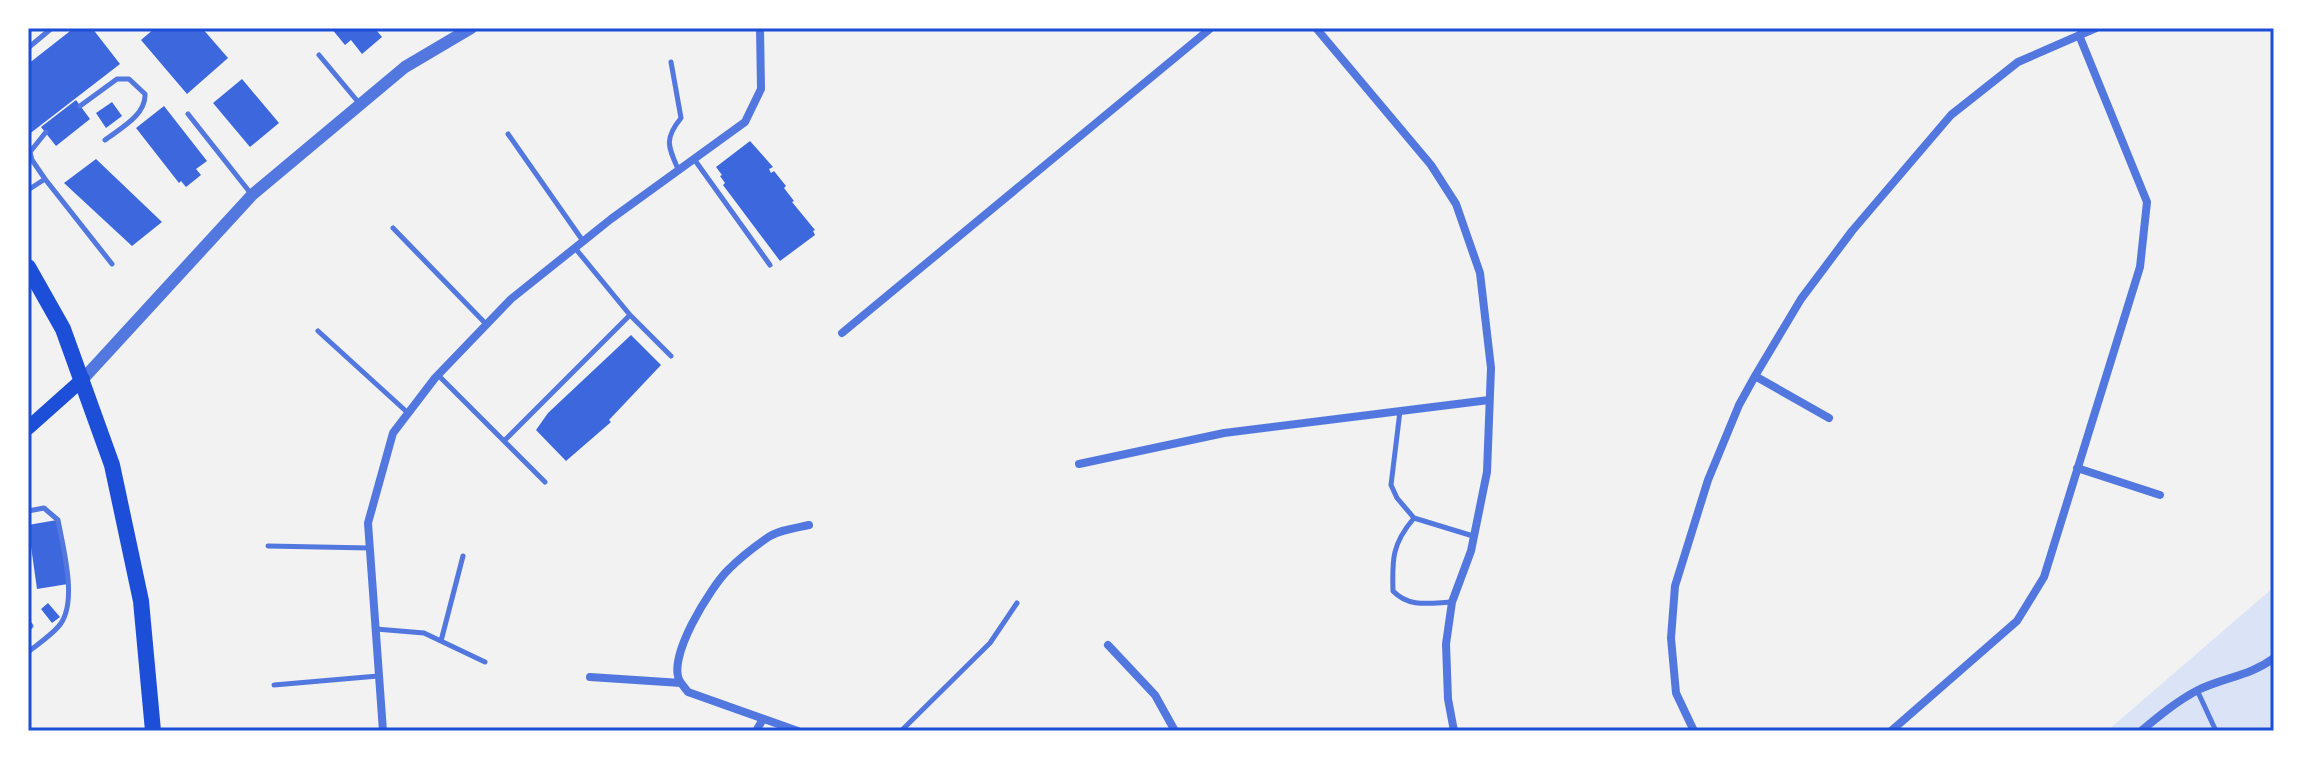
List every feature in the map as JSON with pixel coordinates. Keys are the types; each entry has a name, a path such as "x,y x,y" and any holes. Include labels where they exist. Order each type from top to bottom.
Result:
{"main road":[{"path":"28,267 63,329 112,465 141,601 153,731"},
{"path":"28,428 83,379"}],"street":[{"path":"83,379 252,195 405,67 471,28"},
{"path":"383,731 368,523 393,433 438,375 511,299 583,241 745,122 761,89 760,28"},
{"path":"842,333 1211,28"},
{"path":"1316,28 1431,165 1456,204 1480,273 1491,368 1487,472 1474,536 1452,602 1446,644 1448,699 1454,731"},
{"path":"1694,731 1676,693 1671,638 1675,586 1708,480 1739,405 1755,376 1801,299 1951,115 2018,62 2096,28"},
{"path":"1891,731 2017,621 2044,577 2140,267 2147,202 2079,35"},
{"path":"1755,376 1829,418"},
{"path":"1079,464 1224,433 1489,400"},
{"path":"2077,468 2160,495"},
{"path":"798,731 688,692 677,679 677,657 703,605 727,570 771,535 809,525"},
{"path":"1108,645 1155,695 1175,731"},
{"path":"2141,731 2197,690 2259,670 2274,658"},
{"path":"590,677 681,683"},
{"path":"756,731 763,719"}],"lane":[{"path":"28,48 52,28"},
{"path":"319,55 360,103"},
{"path":"671,62 681,118 670,132 668,147 679,170"},
{"path":"80,106 117,79 129,79 145,94 142,111 105,140"},
{"path":"188,114 252,195"},
{"path":"46,132 30,152 32,160 112,264"},
{"path":"508,134 583,241"},
{"path":"694,159 770,265"},
{"path":"28,190 45,179"},
{"path":"393,228 486,325"},
{"path":"575,248 630,315 671,356"},
{"path":"504,441 630,315"},
{"path":"318,331 409,413"},
{"path":"438,375 545,482"},
{"path":"1400,411 1391,485 1397,498 1414,518 1474,536"},
{"path":"28,511 44,508 58,520 69,593 66,615 60,626 28,652"},
{"path":"1414,518 1404,529 1392,557 1393,591 1401,599 1415,604 1452,602"},
{"path":"268,546 370,548"},
{"path":"441,641 463,556"},
{"path":"901,731 990,643 1017,603"},
{"path":"28,622 31,626 28,629"},
{"path":"376,629 424,633 485,662"},
{"path":"274,685 379,676"},
{"path":"2197,690 2216,731"}],"shaded area":[{"path":"2274,587 2274,731 2107,731"}],"building":[{"path":"74,28 92,28 120,64 28,135 28,64"},
{"path":"155,28 202,28 228,58 187,94 141,40"},
{"path":"331,28 381,28 377,31 382,37 362,54 351,40 345,45"},
{"path":"242,79 279,123 250,147 213,103"},
{"path":"76,100 90,119 56,146 41,127"},
{"path":"112,102 122,116 106,128 96,113"},
{"path":"164,106 207,161 196,169 201,175 186,187 181,181 179,183 136,128"},
{"path":"750,141 773,167 769,169 771,173 774,171 786,186 784,188 792,202 815,230 815,235 780,261 723,185 722,175 716,167"},
{"path":"96,159 162,222 132,246 64,183"},
{"path":"631,335 661,365 609,420 611,422 566,461 536,430 548,413"},
{"path":"57,520 68,584 37,589 28,525"},
{"path":"48,603 60,617 52,623 41,609"}]}
